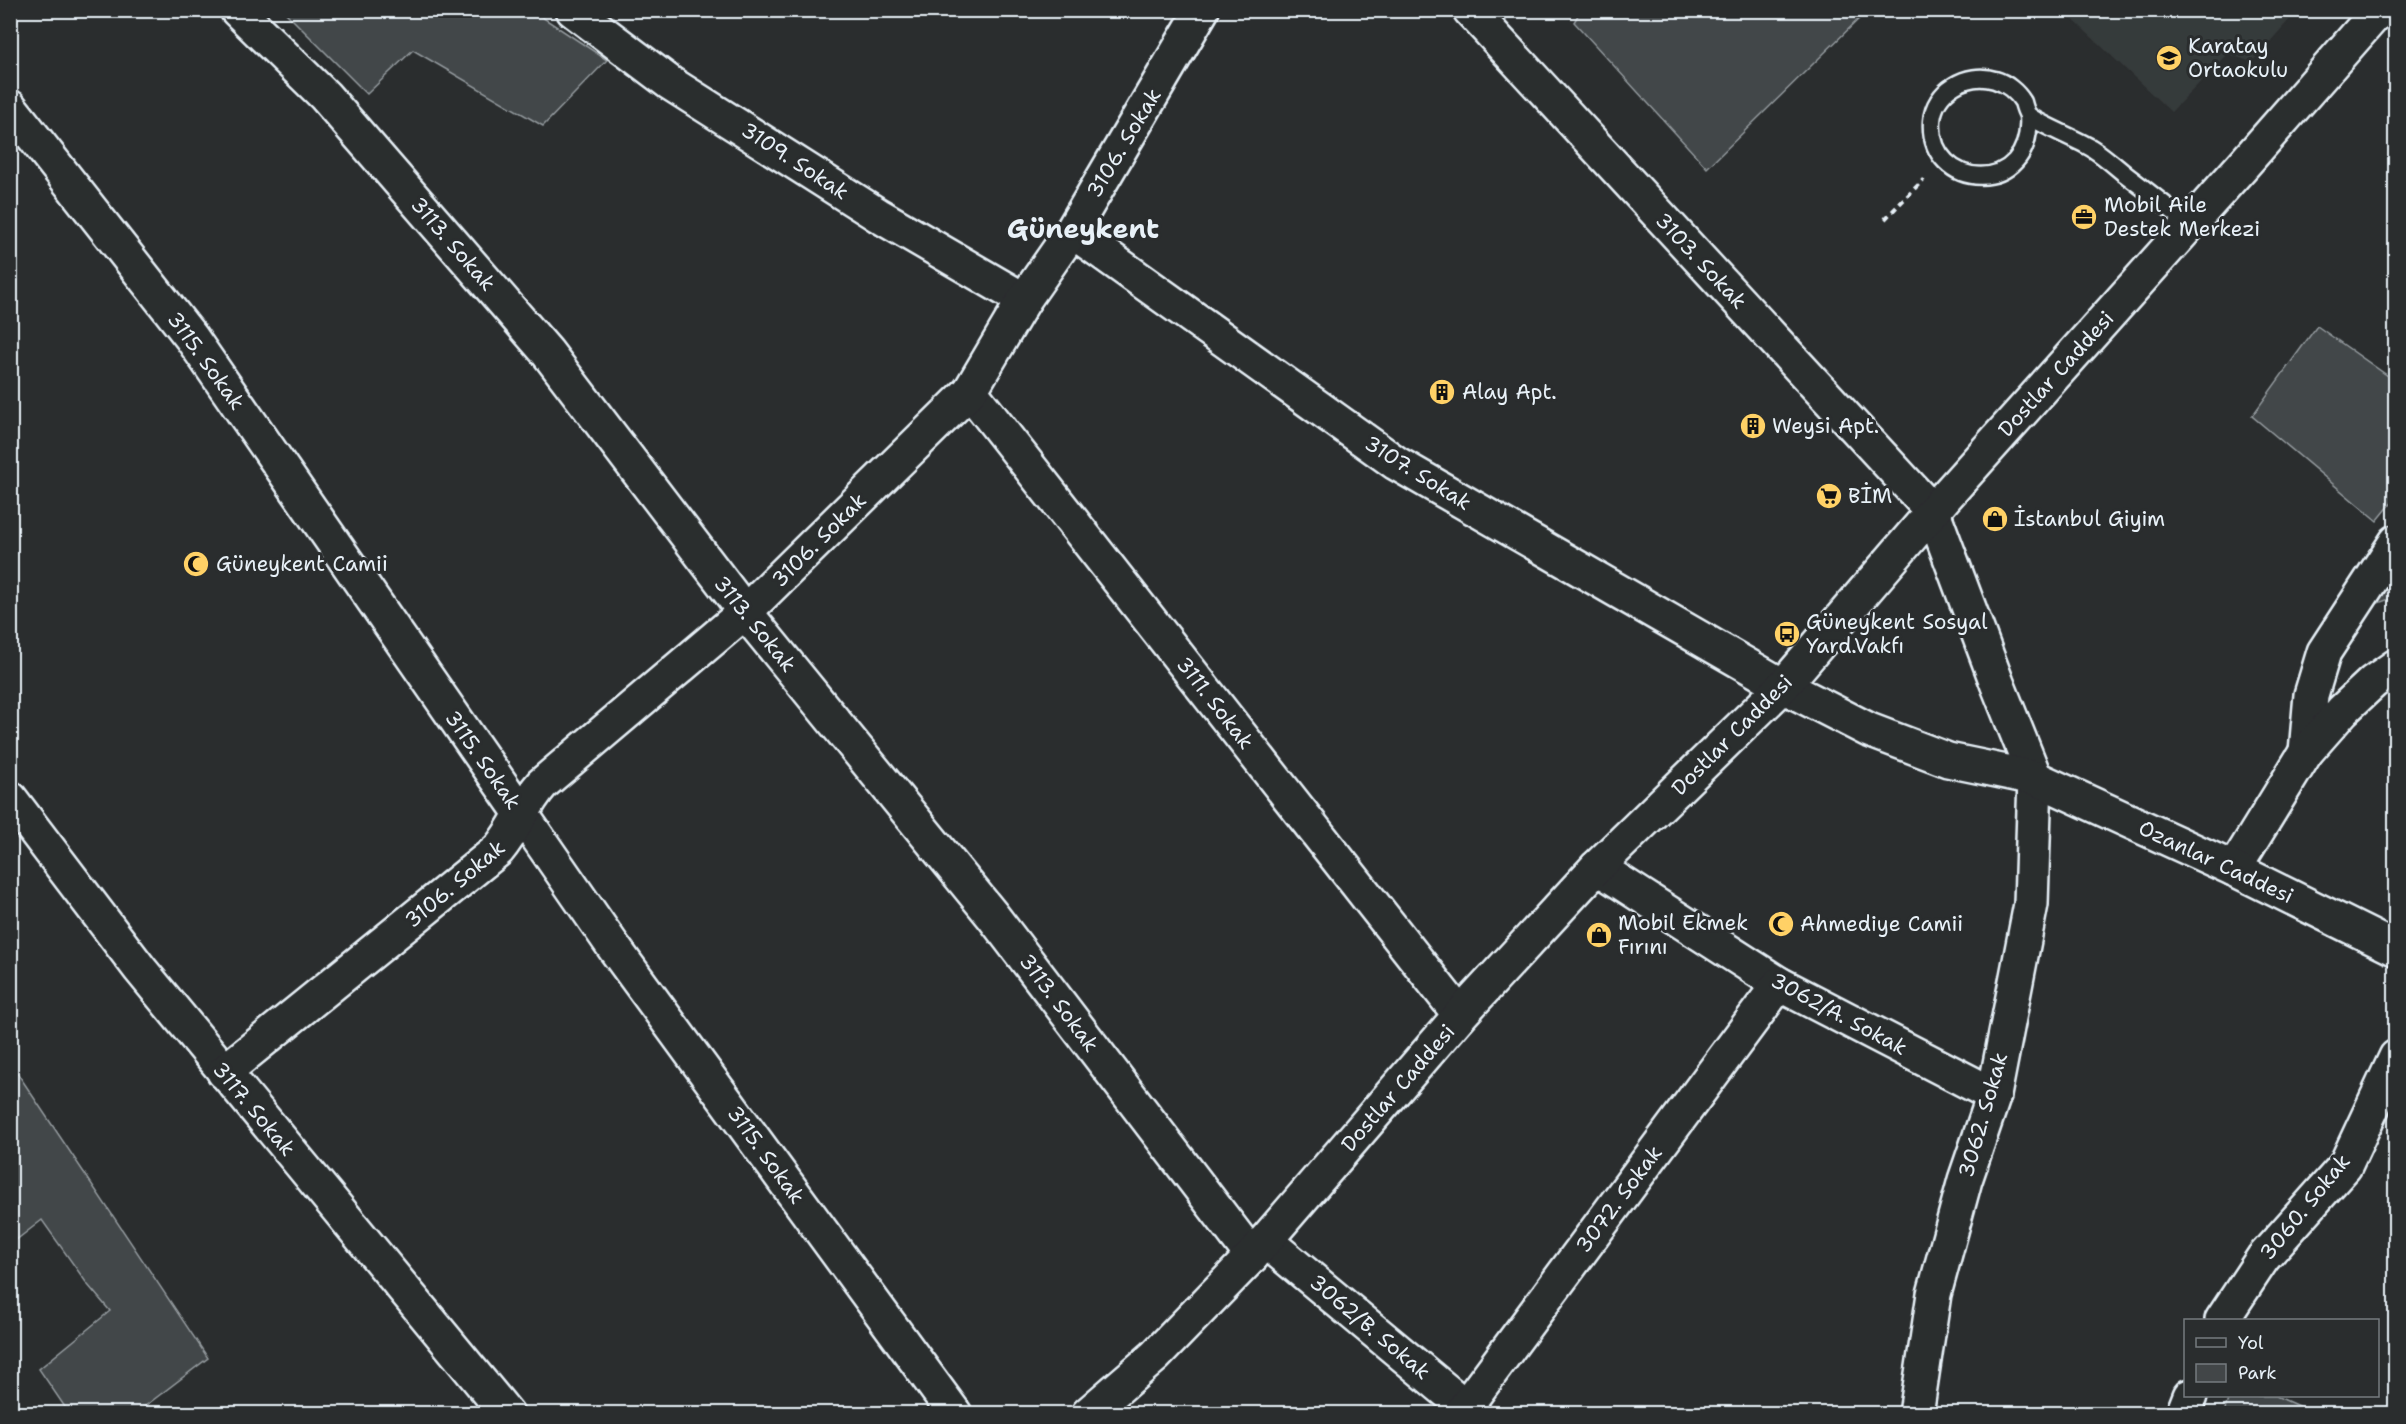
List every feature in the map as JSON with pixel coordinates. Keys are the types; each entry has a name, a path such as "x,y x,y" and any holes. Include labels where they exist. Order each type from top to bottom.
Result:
{"street":[{"name":"3113. Sokak","path":"237,10 325,96 547,352 745,612 992,915 1259,1249"},
{"name":"3109. Sokak","path":"573,10 670,83 878,215 1024,300"},
{"name":"3106. Sokak","path":"224,1072 498,850 511,835 530,797 542,783 745,612 970,391 1024,300 1072,231 1202,10"},
{"name":"3103. Sokak","path":"1470,10 1933,512"},
{"name":"Dostlar Caddesi","path":"1088,1413 1155,1356 1259,1249 1460,1015 1597,867 1783,686 1933,512 2379,10"},
{"name":"3115. Sokak","path":"10,107 190,337 615,949 955,1413"},
{"name":"3107. Sokak","path":"1072,231 1396,463 1783,686"},
{"name":"3111. Sokak","path":"970,391 1460,1015"},
{"path":"1933,512 2035,778"},
{"path":"2306,752 2311,695 2324,652 2396,542"},
{"path":"2234,869 2306,752 2343,710 2373,681 2396,666"},
{"name":"Ozanlar Caddesi","path":"1783,686 1869,730 1948,760 2035,778 2234,869 2396,949"},
{"name":"3062. Sokak","path":"1916,1413 1934,1294 1965,1180 1994,1095 2031,904 2035,778"},
{"name":"3117. Sokak","path":"13,808 224,1072 507,1413"},
{"name":"3062/A. Sokak","path":"1597,867 1779,984 1994,1095"},
{"name":"3072. Sokak","path":"1466,1411 1779,984"},
{"name":"3060. Sokak","path":"2224,1319 2263,1258 2345,1166 2396,1057"},
{"name":"3062/B. Sokak","path":"1259,1249 1466,1411"},
{"path":"2183,1413 2189,1397"}],"lane":[{"path":"1978,78 1995,80 2010,87 2021,99 2028,115 2030,132 2025,148 2016,162 2003,172 1986,176 1971,176 1956,170 1943,160 1935,147 1931,131 1932,115 1938,100 1949,89 1963,81 1978,78"},
{"path":"2028,115 2093,149 2189,224"}],"path":[{"path":"1885,219 1943,160"}],"shaded area":[{"name":"Karatay Ortaokulu","path":"2064,11 2297,11 2252,62 2228,54 2171,112"}],"green space":[{"path":"1581,10 1867,11 1707,168 1574,22"},
{"path":"284,11 533,11 607,60 543,126 413,50 367,94"},
{"path":"2317,326 2395,381 2395,499 2377,521 2252,416"},
{"path":"2395,555 2395,597 2370,606"},
{"path":"10,1062 208,1358 136,1413 69,1413 39,1369 110,1311 88,1285 42,1220 11,1244"},
{"path":"2229,1397 2278,1397 2314,1413 2224,1413"}],"place":[{"name":"Karatay Ortaokulu","path":"2169,58"},
{"name":"Mobil Aile Destek Merkezi","path":"2084,217"},
{"name":"Alay Apt.","path":"1442,392"},
{"name":"Weysi Apt.","path":"1753,426"},
{"name":"BİM","path":"1829,496"},
{"name":"İstanbul Giyim","path":"1995,519"},
{"name":"Güneykent Camii","path":"196,564"},
{"name":"Güneykent Sosyal Yard.Vakfı","path":"1787,634"},
{"name":"Ahmediye Camii","path":"1781,924"},
{"name":"Mobil Ekmek Fırını","path":"1599,935"}],"district":[{"name":"Güneykent","path":"1083,229"}]}
